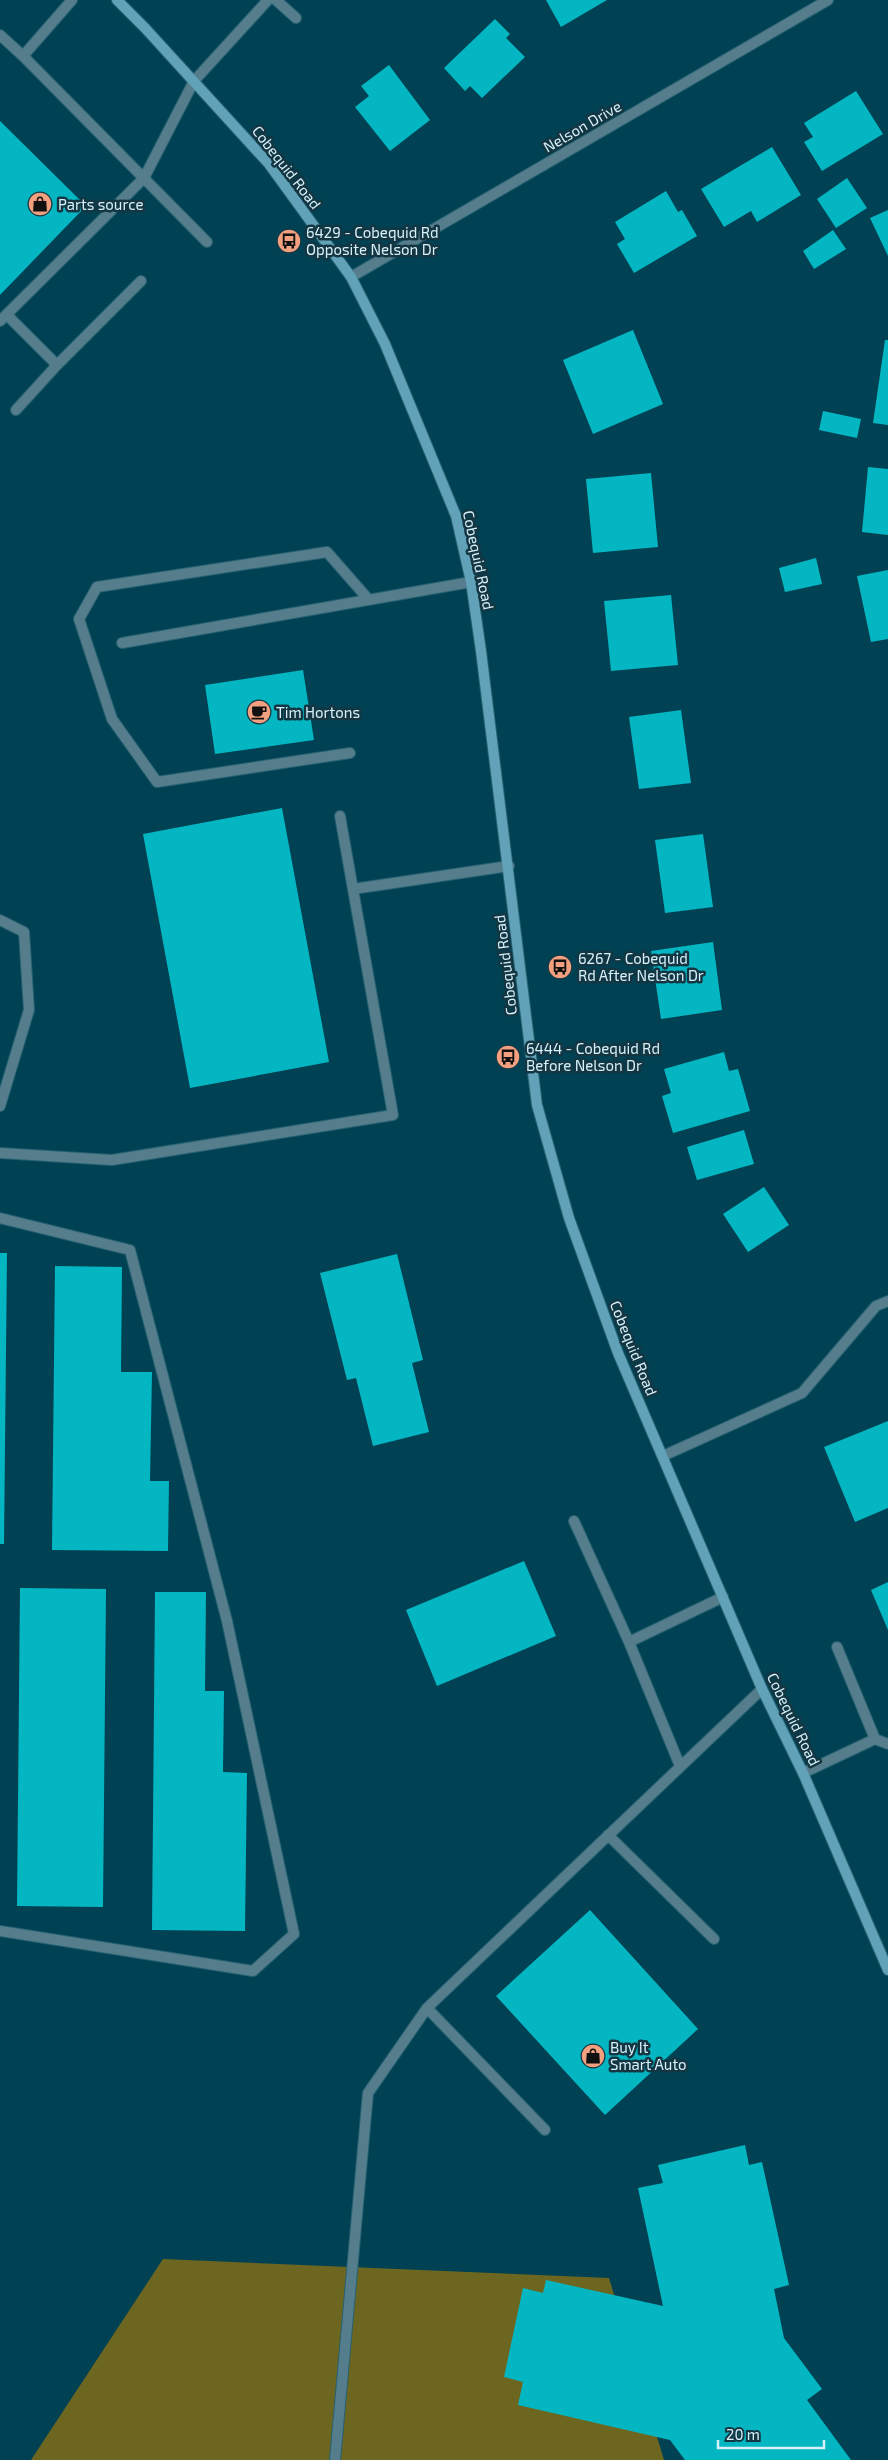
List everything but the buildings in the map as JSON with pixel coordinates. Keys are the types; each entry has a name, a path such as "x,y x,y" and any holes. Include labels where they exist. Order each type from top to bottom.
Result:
{"main road":[{"name":"Cobequid Road","path":"117,0 269,164 351,277 386,344 456,516 471,582 509,866 537,1105 568,1218 618,1353 762,1689 803,1773 888,1970"}],"street":[{"path":"23,56 72,0"},
{"path":"57,365 3,318 144,178 194,81 268,0"},
{"path":"276,0 296,18"},
{"name":"Nelson Drive","path":"351,277 828,0"},
{"path":"0,35 207,242"},
{"path":"16,410 57,365 141,281"},
{"path":"350,753 157,782 112,719 79,619 97,587 327,552 369,600"},
{"path":"122,643 471,582"},
{"path":"0,1153 112,1160 393,1115 340,816"},
{"path":"353,888 509,866"},
{"path":"0,920 24,932 29,1010 0,1106"},
{"path":"0,1218 130,1250 227,1621 294,1934 253,1970 0,1931"},
{"path":"663,1456 802,1393 876,1306 888,1301"},
{"path":"574,1521 629,1642 680,1766"},
{"path":"629,1642 723,1597"},
{"path":"837,1647 875,1739"},
{"path":"335,2460 368,2093 428,2008 762,1689"},
{"path":"803,1773 875,1739 888,1744"},
{"path":"608,1835 714,1939"},
{"path":"428,2008 545,2130"}],"shaded area":[{"path":"163,2259 609,2278 664,2460 31,2460"}],"place":[{"name":"Parts source","path":"40,204"},
{"name":"6429 - Cobequid Rd Opposite Nelson Dr","path":"289,241"},
{"name":"Tim Hortons","path":"259,712"},
{"name":"6267 - Cobequid Rd After Nelson Dr","path":"560,967"},
{"name":"6444 - Cobequid Rd Before Nelson Dr","path":"508,1057"},
{"name":"Buy It Smart Auto","path":"593,2056"}]}
